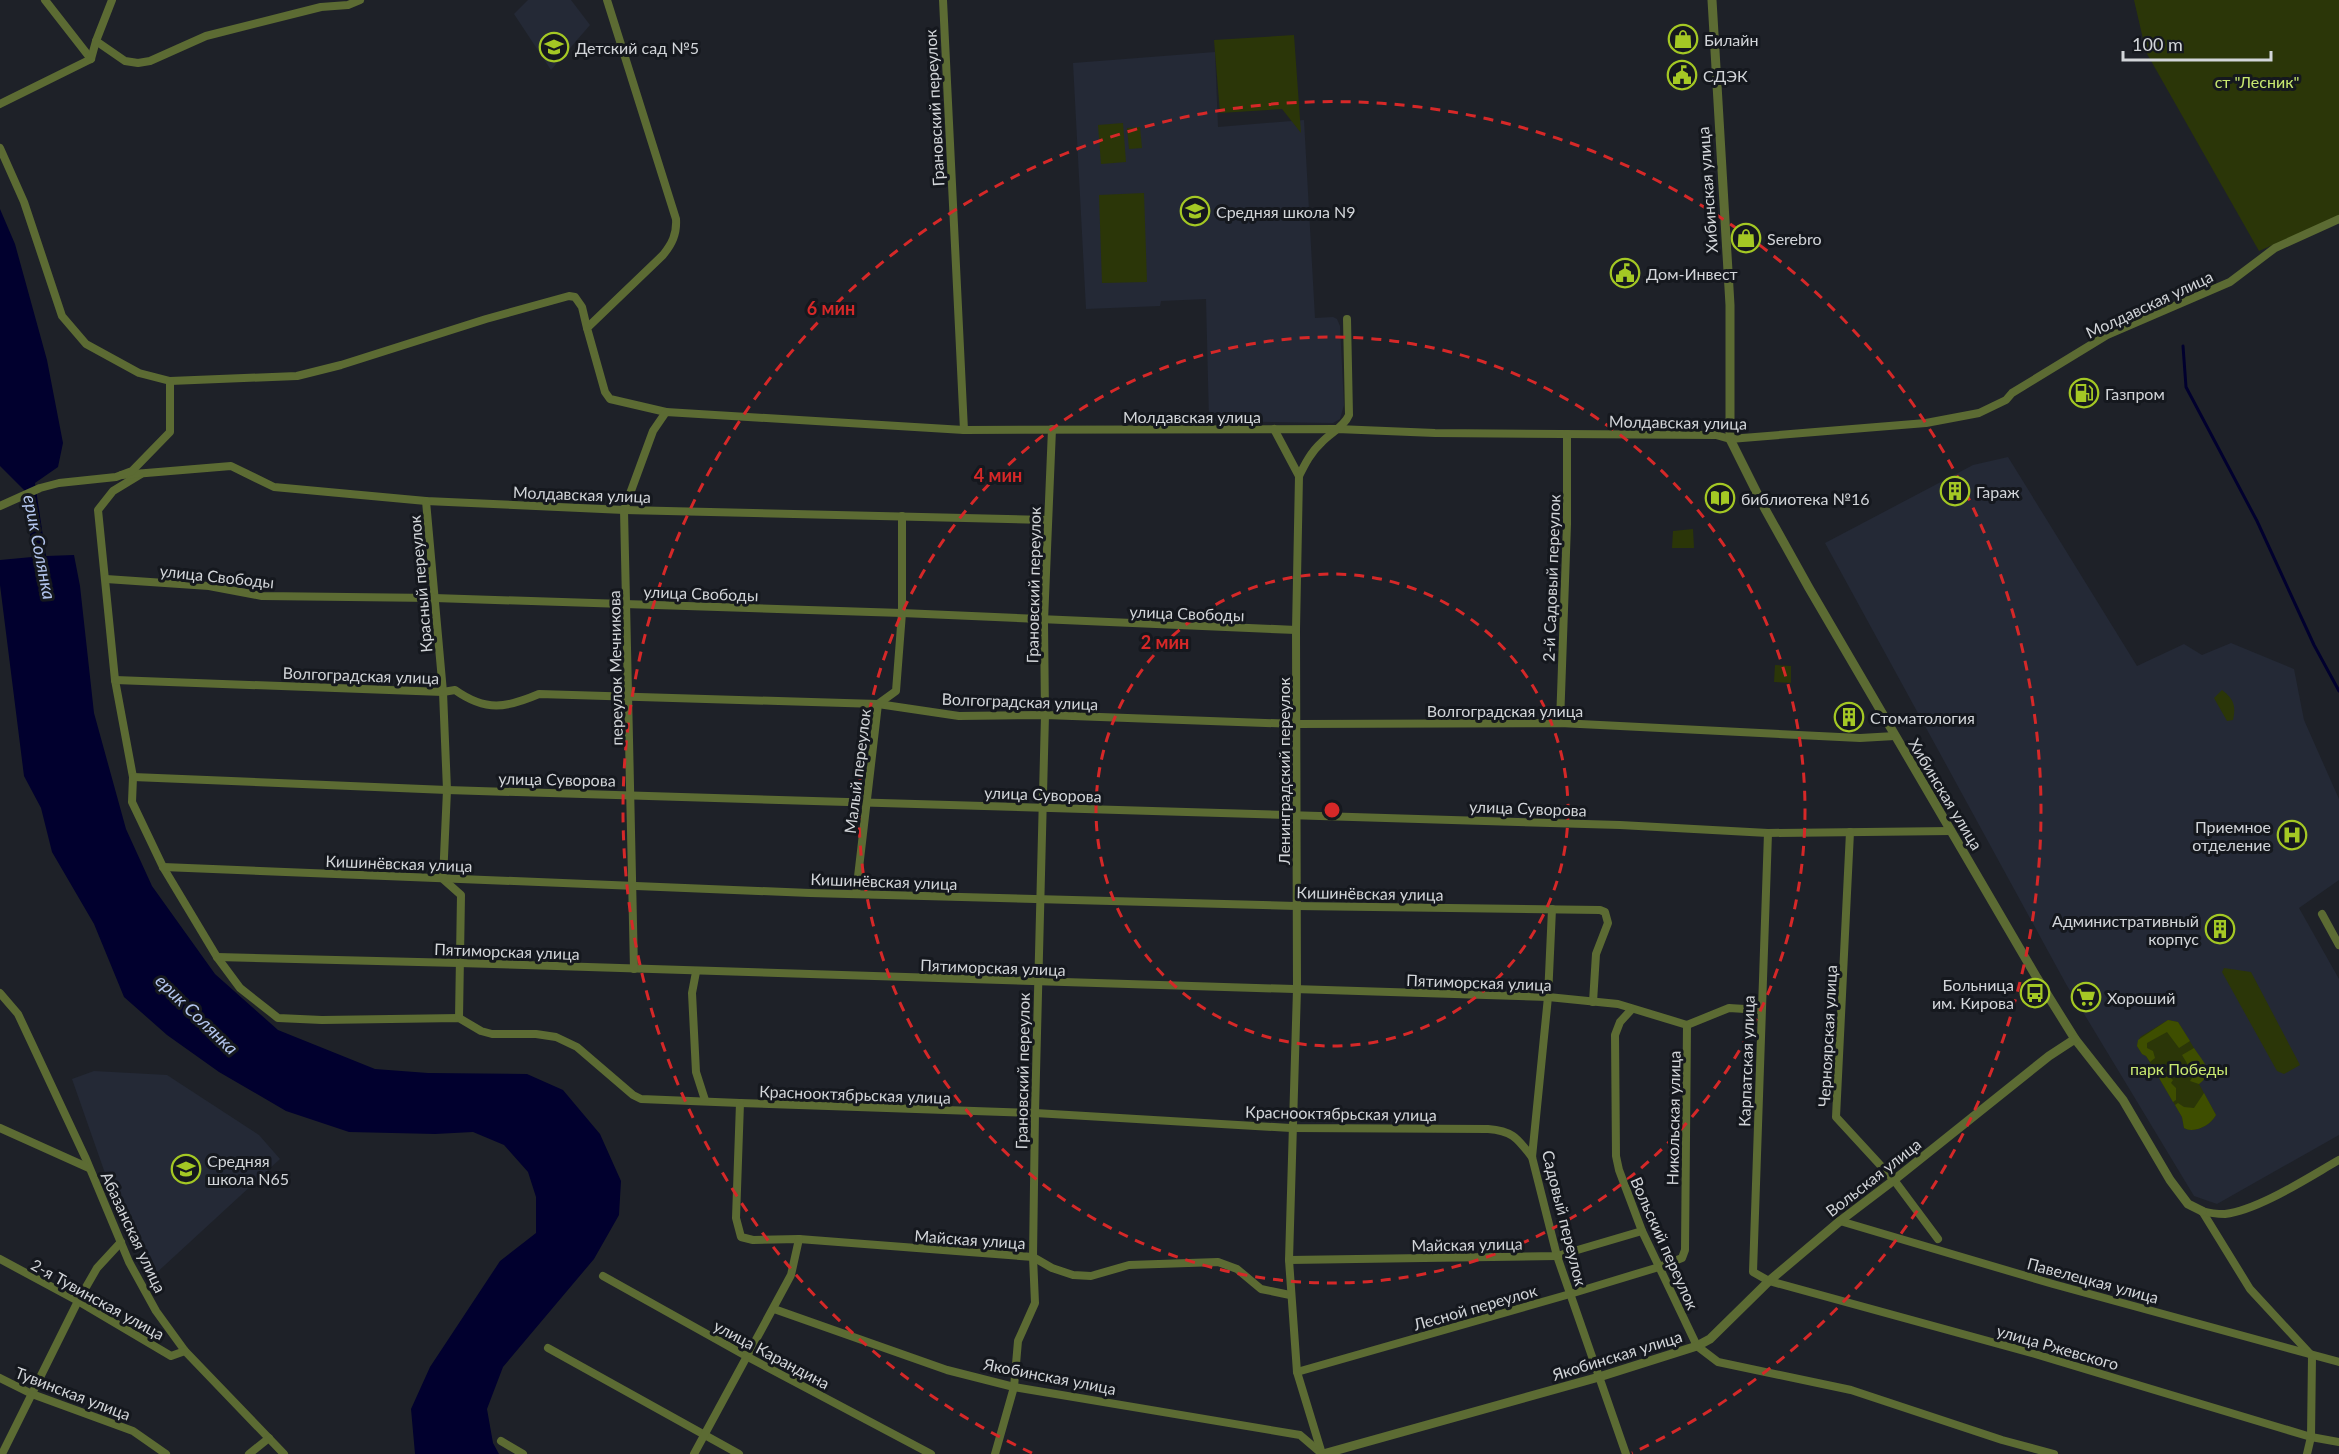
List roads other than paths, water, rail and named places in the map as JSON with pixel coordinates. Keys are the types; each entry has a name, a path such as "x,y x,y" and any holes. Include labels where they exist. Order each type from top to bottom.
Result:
{"street":[{"path":"45,0 91,59"},
{"path":"0,104 91,59 112,0"},
{"path":"96,41 125,61 144,62 206,36 321,7 348,5 360,0"},
{"path":"587,328 663,255 669,248 677,229 676,219 607,0"},
{"name":"Грановский переулок","path":"943,0 964,430"},
{"name":"Хибинская улица","path":"1712,0 1730,305 1730,439 1765,509 1895,736 2075,1039 2123,1100 2169,1180 2188,1204 2202,1211 2250,1289 2312,1356"},
{"path":"0,148 24,202 62,316 86,344 139,373 170,381 297,376 341,365 476,322 569,296 574,297 582,307 587,328"},
{"name":"Молдавская улица","path":"587,328 607,396 613,401 666,412 964,430 1337,429 1435,433 1716,435 1730,439 1926,423 1979,413 2006,400 2012,393 2107,335 2230,282 2275,248 2339,219"},
{"name":"Ленинградский переулок","path":"1322,1454 1298,1372 1290,1295 1289,1260 1291,1128 1297,989 1296,630 1299,476 1309,456 1349,415 1347,319"},
{"path":"122,475 132,471 170,432 170,381"},
{"path":"624,510 653,431 666,412"},
{"name":"Грановский переулок","path":"995,1454 1014,1387 1018,1341 1035,1303 1033,1257 1037,982 1045,715 1044,621 1052,429"},
{"path":"1274,429 1299,476"},
{"name":"2-й Садовый переулок","path":"1560,723 1567,524 1567,434"},
{"name":"Молдавская улица","path":"0,506 40,488 59,483 231,466 274,487 426,501 624,510 1047,519"},
{"name":"Краснооктябрьская улица","path":"141,474 113,491 98,510 115,681 134,777 132,802 163,867 217,957 240,988 278,1018 322,1020 459,1018 481,1031 492,1034 536,1034 566,1041 641,1099 1035,1113 1291,1128 1501,1130 1512,1134 1532,1157"},
{"name":"Красный переулок","path":"426,501 443,692 447,790 443,879"},
{"name":"переулок Мечникова","path":"624,510 634,969"},
{"name":"Малый переулок","path":"856,894 878,704 896,691 902,614 902,516"},
{"name":"улица Свободы","path":"106,579 209,586 262,596 627,604 1296,630"},
{"name":"Волгоградская улица","path":"115,681 443,692 455,690 473,702 510,706 539,694 878,704 959,716 1045,715 1296,724 1560,723 1848,737 1895,736"},
{"name":"улица Суворова","path":"134,777 447,790 1637,825 1768,832 1951,831"},
{"name":"Карпатская улица","path":"1768,832 1753,1272 1769,1281"},
{"name":"Черноярская улица","path":"1850,832 1836,1117 1894,1180 1938,1239"},
{"name":"Кишинёвская улица","path":"163,867 856,894 1296,906 1600,910 1605,912 1608,923 1596,954 1593,1002"},
{"path":"443,879 461,895 459,1018"},
{"name":"Садовый переулок","path":"1552,909 1548,997 1532,1157 1557,1256 1626,1454"},
{"path":"2322,914 2339,945"},
{"name":"Пятиморская улица","path":"217,957 1548,997 1618,1004 1631,1010 1687,1024"},
{"path":"696,972 692,993 696,1072 705,1100"},
{"name":"Абазанская улица","path":"0,993 18,1014 121,1242 156,1311 184,1352 284,1454"},
{"path":"1687,1024 1729,1008 1761,1010"},
{"name":"Вольский переулок","path":"1631,1010 1620,1022 1616,1035 1615,1146 1619,1170 1642,1231 1697,1346"},
{"name":"Никольская улица","path":"1659,1267 1682,1258 1685,1253 1687,1024"},
{"name":"Вольская улица","path":"1697,1346 1710,1339 1769,1281 1840,1221 2049,1056 2075,1039"},
{"name":"Майская улица","path":"740,1103 736,1218 741,1237 753,1240 799,1239 1033,1257 1052,1268 1073,1275 1091,1276 1129,1265 1218,1262 1237,1269 1261,1289 1290,1295"},
{"path":"0,1128 89,1168"},
{"path":"2202,1211 2227,1214 2256,1204 2339,1160"},
{"name":"Павелецкая улица","path":"1840,1221 2053,1284 2339,1362"},
{"name":"Майская улица","path":"1289,1260 1557,1256 1642,1231"},
{"path":"694,1454 791,1275 799,1239"},
{"path":"2,1454 96,1268 121,1242"},
{"name":"2-я Тувинская улица","path":"0,1259 78,1301 171,1356 184,1352"},
{"name":"Лесной переулок","path":"1298,1372 1659,1267"},
{"name":"улица Карандина","path":"603,1276 748,1357 931,1454"},
{"name":"улица Ржевского","path":"1769,1281 2036,1354 2311,1437 2339,1442"},
{"name":"Якобинская улица","path":"774,1309 947,1370 1014,1387 1300,1435 1322,1454 1599,1377 1697,1346 1718,1362 1851,1390 2001,1440 2054,1454"},
{"path":"548,1348 739,1454"},
{"path":"2307,1454 2311,1437 2312,1356"},
{"name":"Тувинская улица","path":"0,1378 32,1394 133,1431 166,1454"},
{"path":"249,1454 269,1438"},
{"path":"501,1442 523,1454"}],"water":[{"name":"ерик Солянка","path":"0,209 15,244 47,360 63,443 58,467 35,483 46,556 74,555 80,586 94,713 126,829 152,886 215,974 278,1030 375,1069 428,1073 527,1074 563,1090 600,1134 621,1181 619,1215 594,1259 503,1367 487,1409 493,1443 499,1454 415,1454 411,1409 430,1367 500,1261 536,1233 536,1197 528,1172 504,1145 473,1132 435,1134 349,1132 286,1111 219,1072 167,1035 124,997 94,924 52,852 41,808 24,776 0,585 0,560 32,557 26,492 0,466"}],"waterway":[{"path":"2183,346 2186,387 2257,521 2314,645 2339,691"}],"place":[{"name":"Билайн","path":"1683,39"},
{"name":"Детский сад №5","path":"554,47"},
{"name":"СДЭК","path":"1682,75"},
{"name":"Средняя школа N9","path":"1195,211"},
{"name":"Serebro","path":"1746,238"},
{"name":"Дом-Инвест","path":"1625,273"},
{"name":"Газпром","path":"2084,393"},
{"name":"Гараж","path":"1955,491"},
{"name":"библиотека №16","path":"1720,498"},
{"name":"Стоматология","path":"1849,717"},
{"name":"Приемное отделение","path":"2292,835"},
{"name":"Административный корпус","path":"2220,929"},
{"name":"Больница им. Кирова","path":"2035,993"},
{"name":"Хороший","path":"2086,997"},
{"name":"Средняя школа N65","path":"186,1169"}],"park label":[{"name":"ст \"Лесник\"","path":"2257,81"},
{"name":"парк Победы","path":"2179,1068"}]}
